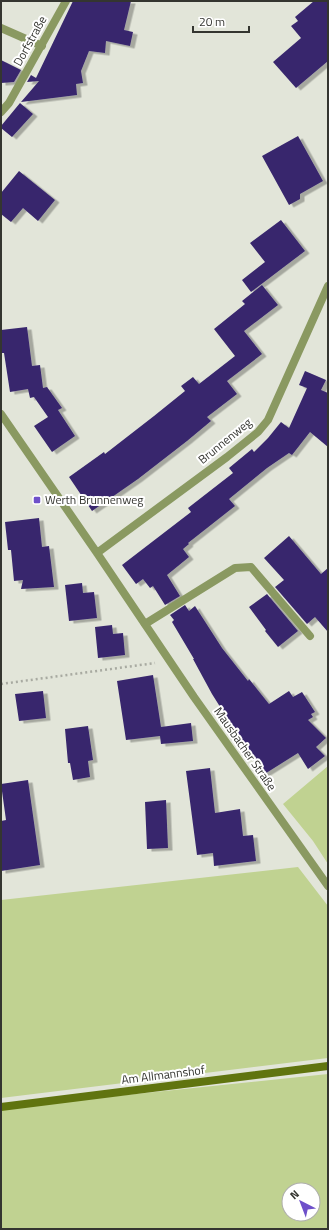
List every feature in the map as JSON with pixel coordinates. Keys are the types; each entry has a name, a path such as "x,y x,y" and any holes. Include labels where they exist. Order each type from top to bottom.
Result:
{"street":[{"name":"Dorfstraße","path":"1,112 9,103 66,1"},
{"path":"1,28 42,46"},
{"name":"Brunnenweg","path":"97,553 258,432 268,420 328,286"},
{"name":"Mausbacher Straße","path":"1,414 170,661 328,886"},
{"path":"145,624 235,568 251,567 310,636"},
{"name":"Am Allmannshof","path":"1,1107 328,1066"}],"path":[{"path":"1,684 170,661"}],"green space":[{"path":"328,766 328,864 313,841 283,804"},
{"path":"298,867 328,906 328,1058 1,1098 1,900"},
{"path":"328,1074 328,1229 1,1229 1,1108"}],"building":[{"path":"73,1 131,1 124,30 133,32 130,46 106,41 105,53 89,51 81,71 83,83 76,84 77,95 21,102 39,81 27,82 31,75 36,78"},
{"path":"314,1 328,1 328,61 296,88 273,62 301,38 291,26 298,21 295,17"},
{"path":"1,60 21,70 14,82 1,83"},
{"path":"20,103 33,114 12,137 1,128 1,126"},
{"path":"298,136 323,181 300,194 300,199 289,205 262,156"},
{"path":"19,171 55,200 38,221 23,208 11,222 1,214 1,193"},
{"path":"281,220 305,251 251,292 242,280 265,262 250,243"},
{"path":"262,285 278,305 244,331 262,354 227,381 237,394 207,417 211,421 187,441 138,479 92,511 69,477 104,452 105,454 185,391 181,386 193,377 199,384 235,356 214,329 245,304 242,301"},
{"path":"27,327 32,366 40,365 43,388 47,387 62,408 58,410 75,436 52,452 34,426 48,417 34,397 30,398 28,389 10,392 4,353 1,353 1,330"},
{"path":"305,371 326,380 321,390 328,393 328,447 310,432 292,455 289,453 267,468 229,499 235,506 188,543 189,544 183,549 189,557 167,575 180,596 165,605 153,586 150,588 143,579 136,584 122,565 191,512 188,508 233,473 229,468 252,449 254,452 281,422 289,428 307,388 299,385"},
{"path":"39,518 42,547 49,546 54,587 21,589 23,580 14,581 11,550 8,550 5,522"},
{"path":"289,536 321,574 328,568 328,632 315,617 307,624 275,587 284,580 264,558"},
{"path":"82,583 83,593 94,592 97,618 69,621 65,585"},
{"path":"267,594 298,631 278,647 249,607"},
{"path":"185,605 189,611 195,606 222,648 248,681 249,679 269,704 289,691 293,697 302,692 315,712 311,714 313,717 308,720 326,738 316,747 325,756 308,769 298,753 263,775 212,694 194,659 172,622 174,620 170,615"},
{"path":"112,625 113,634 123,633 125,655 98,658 95,627"},
{"path":"153,675 161,727 191,723 193,741 161,744 160,736 126,740 117,681"},
{"path":"43,691 46,718 19,721 15,694"},
{"path":"88,726 93,760 88,761 90,777 73,780 70,763 68,763 65,729"},
{"path":"210,768 215,813 240,809 243,836 253,835 256,861 214,866 213,853 197,855 186,771"},
{"path":"28,780 40,865 1,871 1,821 6,820 1,784"},
{"path":"166,800 168,848 147,849 145,802"}],"place":[{"name":"Werth Brunnenweg","path":"37,500"}]}
